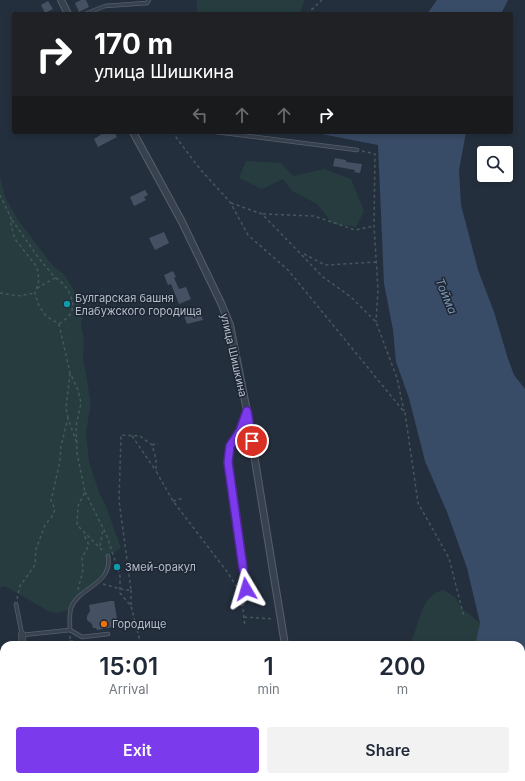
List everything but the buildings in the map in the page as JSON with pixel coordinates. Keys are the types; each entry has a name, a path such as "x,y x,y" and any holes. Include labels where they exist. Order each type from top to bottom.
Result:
{"street":[{"path":"61,0 67,12"},
{"name":"улица Шишкина","path":"134,134 182,222 222,303 230,325 247,411 284,641"},
{"path":"22,635 22,641"}],"lane":[{"path":"90,12 105,6 147,3 149,0"},
{"path":"232,134 357,150"},
{"path":"242,604 246,589 228,462 230,446 240,431 247,411"},
{"path":"70,630 71,607 76,600 97,582 106,570 108,556"},
{"path":"16,604 22,635 70,630 82,637 108,634"}],"path":[{"path":"309,12 322,0"},
{"path":"174,134 200,169 230,202 248,235 288,270 405,413"},
{"path":"357,150 375,154 374,226 378,262 376,322 397,378 405,413 418,503 448,558 464,617"},
{"path":"0,195 11,218 38,257 55,278 64,282 74,304 71,314 59,324"},
{"path":"230,202 262,214 314,216 355,230 374,226"},
{"path":"262,214 302,253 323,277 351,297 376,322"},
{"path":"11,218 11,225 15,239 37,267 39,280 35,294 39,306 46,316 59,324 70,373 78,390 81,403 76,426 76,444"},
{"path":"302,253 325,265 378,262"},
{"path":"36,289 55,278"},
{"path":"0,293 17,296 35,294"},
{"path":"70,373 66,408 76,444 85,492 103,530 108,536 120,576 120,593 131,606"},
{"path":"16,604 20,586 35,565 36,549 45,525 53,515 55,509 51,501 60,461 61,446 68,418"},
{"path":"140,641 131,606 131,590 119,500 121,435 140,436 152,445 156,459 156,471"},
{"path":"132,436 156,471 173,501 228,573 238,589"},
{"path":"152,445 158,443"},
{"path":"85,492 78,506 77,525 84,534 100,547 108,556"},
{"path":"173,501 184,498"},
{"path":"100,547 103,530"},
{"path":"76,600 82,570 82,558 89,546 84,534"},
{"path":"97,582 124,590 131,590"},
{"path":"243,610 245,628"},
{"path":"244,617 272,619"},
{"path":"70,630 71,641"}],"green space":[{"path":"197,0 305,0 300,12 197,12"},
{"path":"246,161 281,163 293,176 324,169 351,179 364,211 356,227 333,224 317,204 292,191 283,179 262,189 239,178"},
{"path":"0,177 5,197 18,220 54,267 63,273 76,293 83,315 81,326 84,338 83,357 90,399 86,432 89,462 121,548 109,555 109,568 106,574 66,611 57,613 50,612 5,586 0,588"},
{"path":"443,590 455,597 463,609 480,623 476,641 411,641 421,613 429,598 435,593"}],"water":[{"path":"437,0 508,0 502,12 428,12"},
{"name":"Тойма","path":"321,134 466,134 459,170 461,205 478,270 494,312 508,359 514,375 525,389 525,641 476,641 480,623 467,568 447,512 425,461 409,398 396,362 393,330 384,283 378,145"}],"place":[{"name":"Булгарская башня Елабужского городища","path":"67,304"},
{"name":"Змей-оракул","path":"117,567"},
{"name":"Городище","path":"104,624"}],"route":[{"path":"246,589 229,481 228,462 230,446 240,431 247,411 252,441"}]}
